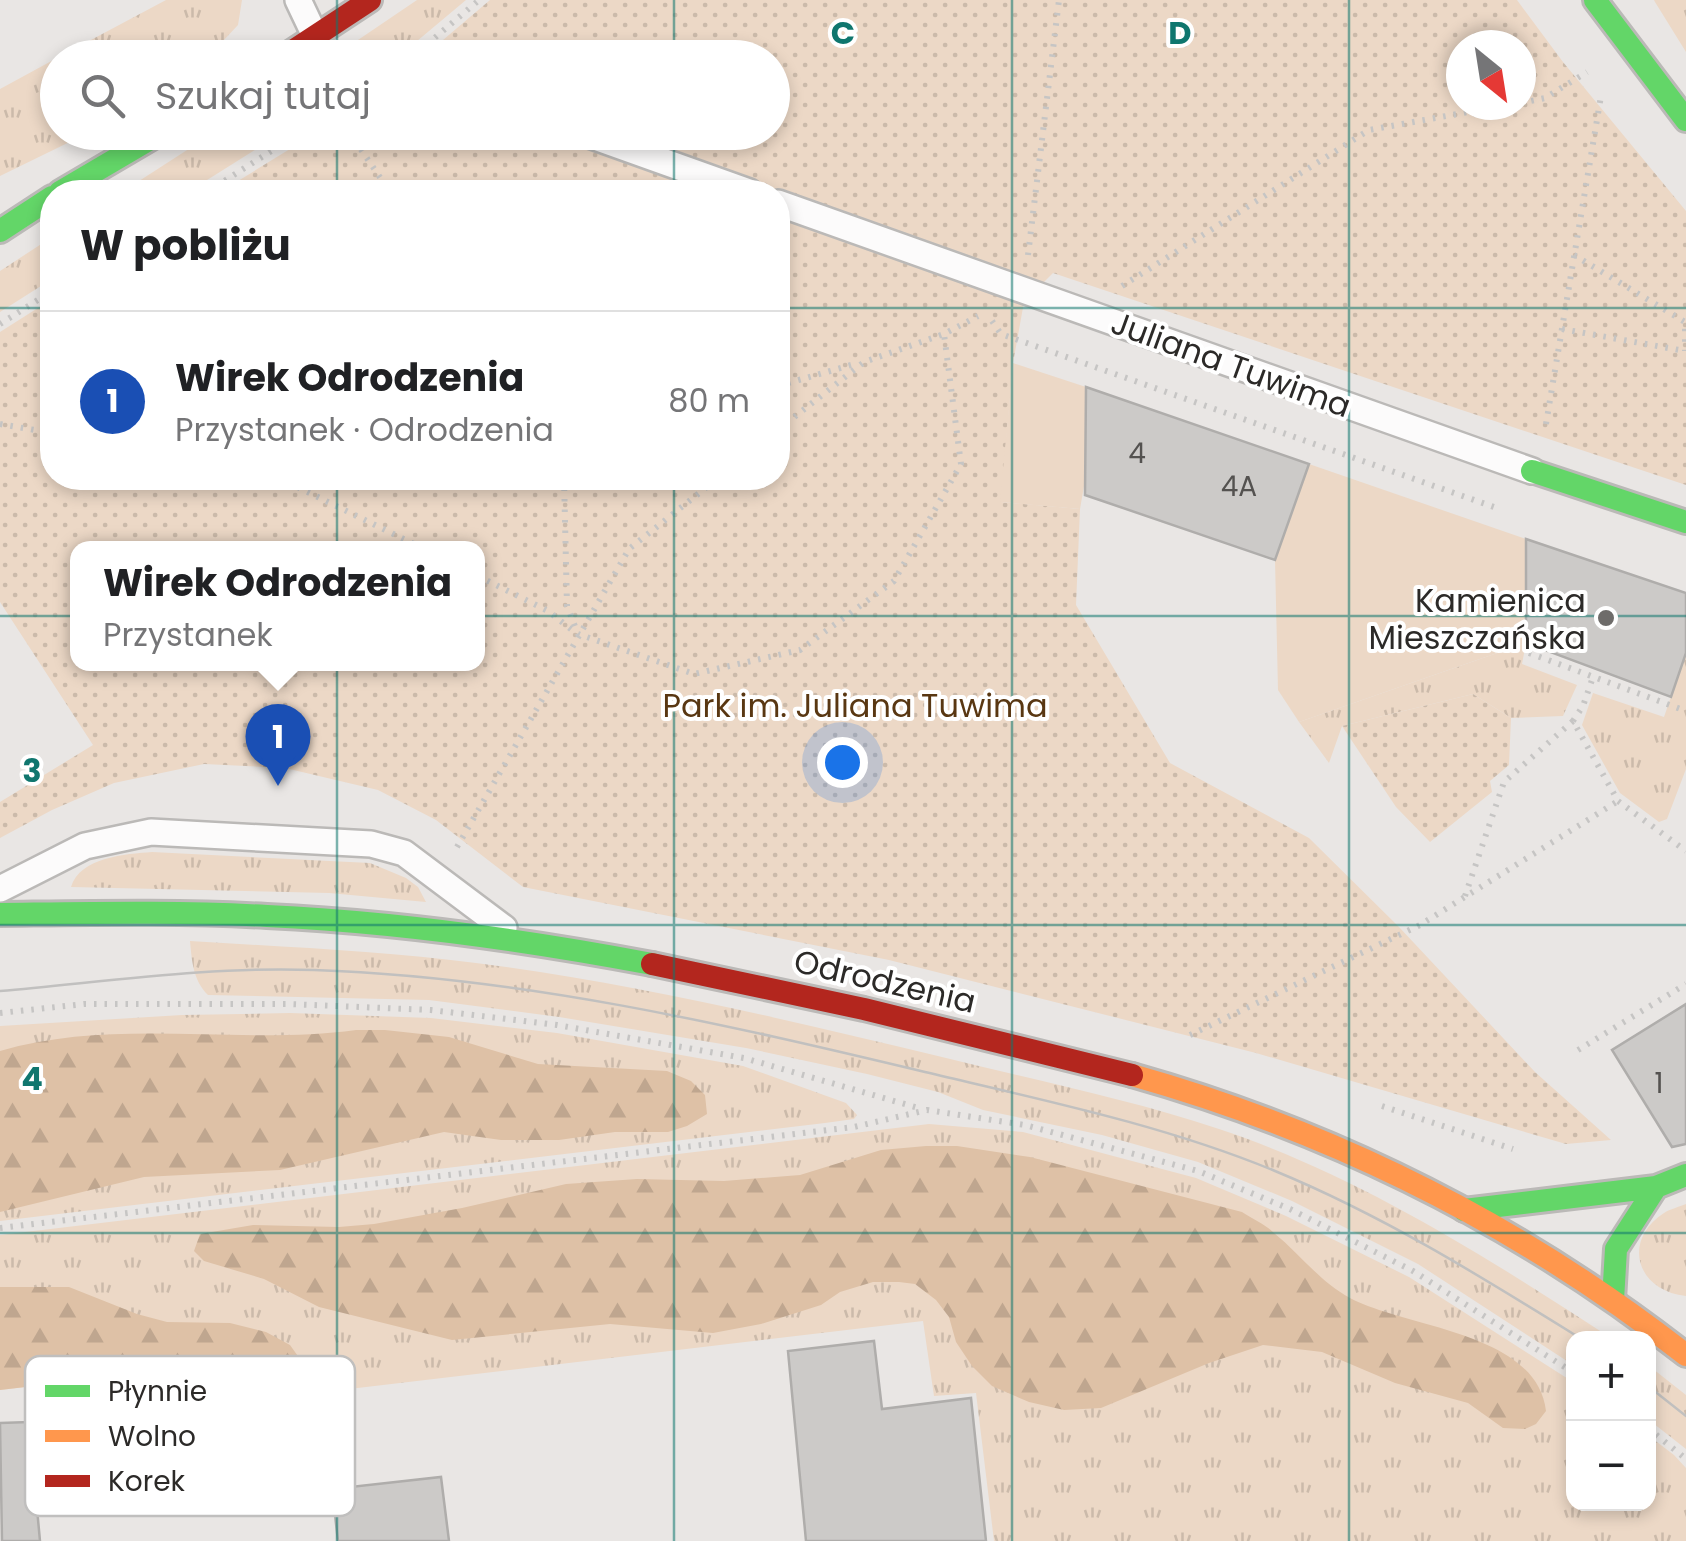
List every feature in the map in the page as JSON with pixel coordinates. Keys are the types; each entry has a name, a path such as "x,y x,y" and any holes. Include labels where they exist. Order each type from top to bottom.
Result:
{"street":[{"path":"327,40 370,0"},
{"path":"1601,9 1686,120"},
{"path":"80,180 131,150"},
{"path":"0,231 40,205"},
{"name":"Juliana Tuwima","path":"1532,471 1686,522"},
{"name":"Odrodzenia","path":"0,914 248,915 520,941 811,996 1120,1073 1232,1106 1348,1152 1464,1210 1614,1300 1686,1354"},
{"path":"1464,1210 1656,1187 1686,1175"},
{"path":"1614,1300 1616,1250 1656,1187"},
{"path":"1658,1332 1686,1321"}],"lane":[{"path":"298,0 317,40"},
{"path":"631,150 715,180"},
{"name":"Juliana Tuwima","path":"790,206 1532,471"},
{"path":"0,889 85,846 151,832 371,844 404,853 520,941"}],"path":[{"path":"432,40 479,0"},
{"path":"1024,290 1060,0"},
{"path":"1536,100 1545,98 1599,64 1601,9"},
{"path":"1532,471 1549,416 1601,98 1600,81"},
{"path":"1092,314 1118,288 1369,130 1446,116"},
{"path":"226,180 273,150"},
{"path":"361,150 382,180"},
{"path":"1562,329 1685,352 1685,322 1574,255"},
{"path":"0,324 40,299"},
{"path":"790,383 944,334 986,312 1002,334 1502,510"},
{"path":"485,580 548,611 578,634 694,674 800,650 894,581 961,464 944,334"},
{"path":"790,421 864,362"},
{"path":"0,424 40,431"},
{"path":"304,490 408,541"},
{"path":"564,490 567,606 578,634"},
{"path":"455,851 629,549 703,490"},
{"path":"1529,653 1686,711"},
{"path":"1464,898 1504,782 1573,721 1583,706 1593,676"},
{"path":"1573,721 1618,801 1686,850"},
{"path":"1179,1040 1386,942 1618,801"},
{"path":"1578,1050 1686,984"},
{"path":"0,1012 84,1004 289,1004 431,1010 557,1025 744,1058 927,1110 1025,1125 1198,1171 1290,1209 1413,1271 1566,1368"},
{"path":"0,1228 840,1128 927,1110"},
{"path":"1656,1435 1686,1459"}],"green space":[{"path":"166,0 242,0 238,25 224,40 91,40"},
{"path":"417,0 466,0 418,40 358,40"},
{"name":"Park im. Juliana Tuwima","path":"490,0 1517,0 1686,211 1686,485 1053,273 1024,302 1013,363 1001,502 1080,509 1076,605 1170,763 1309,838 1535,1072 1611,1140 1566,1144 1256,1053 889,960 523,887 436,820 378,790 285,768 204,764 114,783 0,838 0,802 93,745 0,602 0,332 40,307 40,490 790,490 790,180 240,180 288,150 790,150 790,40 443,40"},
{"path":"1686,0 1686,52 1655,2"},
{"path":"40,67 40,150 53,150 0,176 0,89"},
{"path":"187,150 255,150 207,180 141,180"},
{"path":"40,245 40,287 0,312 0,271"},
{"path":"1013,363 1086,387 1085,480 1080,509 1000,502"},
{"path":"1309,464 1526,539 1526,643 1299,722 1278,690 1275,560"},
{"path":"1526,643 1522,664 1577,685 1563,716 1511,718 1473,694 1342,726 1329,763 1299,722"},
{"path":"1686,653 1686,769 1667,819 1659,822 1620,793 1582,725 1593,693 1664,717"},
{"path":"1473,694 1511,718 1509,765 1490,781 1492,792 1430,842 1396,807 1342,726"},
{"path":"152,852 370,863 406,878 418,887 426,902 329,893 71,887 76,877 94,863"},
{"path":"190,941 441,959 535,971 710,1004 1151,1108 1271,1148 1373,1195 1470,1249 1600,1331 1566,1331 1566,1360 1418,1264 1292,1201 1198,1162 1102,1135 983,1110 938,1092 746,1048 559,1017 429,1000 208,995 196,977"},
{"path":"290,1013 431,1018 557,1033 743,1066 846,1103 857,1115 854,1119 825,1123 0,1221 0,1026"},
{"path":"356,1030 449,1037 538,1064 667,1071 691,1081 705,1095 707,1114 668,1132 615,1132 559,1140 501,1140 444,1132 280,1170 144,1177 0,1212 0,1051 88,1036 312,1034"},
{"path":"929,1124 1023,1132 1196,1178 1286,1216 1409,1277 1566,1378 1566,1511 1656,1511 1656,1441 1686,1468 1686,1541 994,1541 976,1393 934,1396 923,1321 355,1388 355,1356 25,1356 25,1387 0,1390 0,1235"},
{"path":"957,1146 1030,1157 1242,1212 1270,1230 1319,1276 1350,1298 1495,1348 1519,1364 1537,1385 1546,1411 1536,1424 1525,1429 1503,1428 1468,1403 1395,1383 1322,1352 1263,1345 1101,1408 1064,1410 1029,1402 992,1386 956,1342 949,1317 936,1300 915,1284 899,1282 873,1282 840,1292 821,1305 761,1324 713,1333 610,1324 452,1340 319,1307 264,1279 204,1261 194,1251 200,1234 253,1225 374,1224 566,1184 637,1179 724,1181 800,1175 881,1150"},
{"path":"1686,1204 1686,1296 1656,1285 1640,1263 1639,1250 1651,1224"},
{"path":"0,1287 69,1287 167,1322 230,1323 266,1332 290,1345 298,1356 25,1356 25,1387 0,1390"},
{"path":"1656,1371 1686,1395 1686,1449 1656,1425"}],"building":[{"path":"1086,387 1309,464 1275,560 1085,495"},
{"name":"Kamienica Mieszczańska","path":"1526,539 1686,593 1686,653 1671,697 1526,643"},
{"path":"1686,1004 1686,1144 1672,1147 1612,1050"},
{"path":"874,1341 882,1409 971,1398 986,1541 806,1541 788,1351"},
{"path":"25,1422 25,1516 38,1516 40,1541 2,1541 0,1423"},
{"path":"441,1477 449,1541 338,1541 335,1516 355,1516 355,1486"}],"tram line":[{"path":"0,991 236,970 392,974 546,993 774,1037 1102,1115 1233,1155 1393,1227 1568,1331"},
{"path":"1656,1392 1686,1416"}],"traffic: fast":[{"path":"1595,0 1686,120"},
{"path":"80,180 131,150"},
{"path":"0,231 40,205"},
{"path":"1532,471 1686,522"},
{"path":"0,914 234,914 315,919 460,933 652,964"},
{"path":"1464,1210 1656,1187 1686,1175"},
{"path":"1613,1300 1616,1249 1656,1187"}],"traffic: slow":[{"path":"1132,1075 1281,1125 1423,1188 1558,1265 1686,1355"}],"traffic: jam":[{"path":"309,40 370,0"},
{"path":"652,964 864,1009 1132,1075"}],"place":[{"name":"Kamienica Mieszczańska","path":"1606,618"},
{"name":"Wirek Odrodzenia","path":"278,786"}]}
